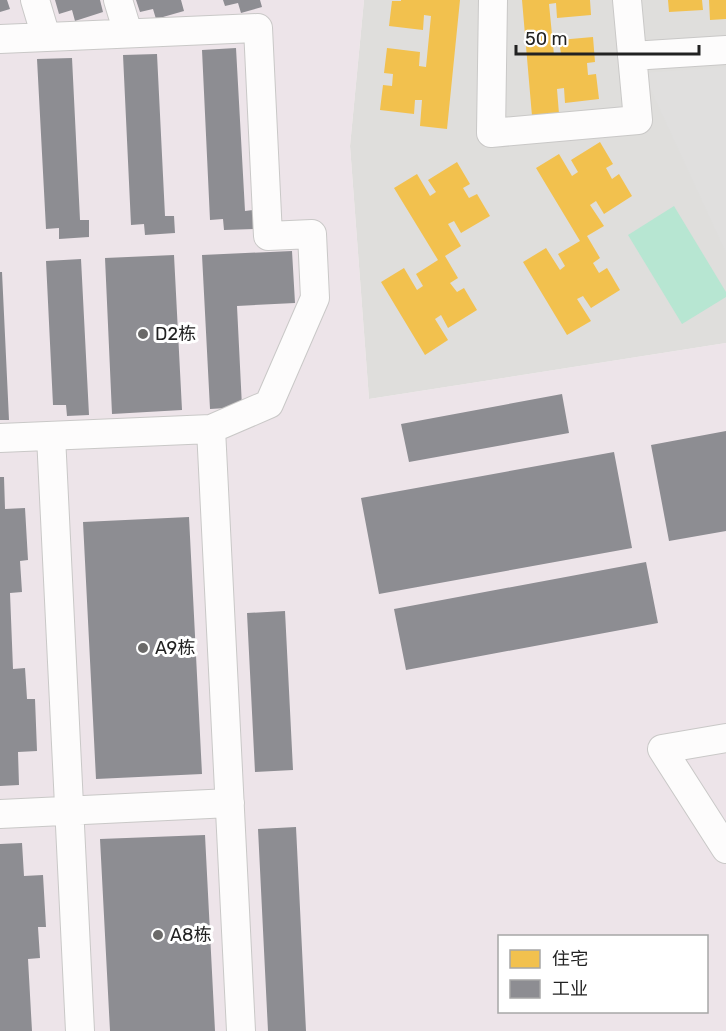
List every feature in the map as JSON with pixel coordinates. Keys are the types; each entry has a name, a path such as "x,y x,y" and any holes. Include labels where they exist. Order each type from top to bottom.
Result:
{"street":[{"path":"35,0 46,37"},
{"path":"118,0 128,33"},
{"path":"493,0 491,133 638,120 627,0"},
{"path":"0,39 258,28 268,236 312,234 315,298 269,404 212,429 0,438"},
{"path":"632,56 726,50"},
{"path":"212,429 241,1031"},
{"path":"51,436 80,1031"},
{"path":"726,738 662,749 726,849"},
{"path":"0,814 230,803"}],"shaded area":[{"path":"0,0 364,0 350,146 369,399 726,343 726,1031 0,1031"},
{"path":"364,0 726,0 726,343 369,399 350,146"},
{"path":"726,67 726,253 643,73"}],"green space":[{"path":"674,206 726,292 726,297 682,324 628,235"}],"building: 住宅":[{"path":"460,0 447,129 420,126 422,100 415,100 414,114 380,110 383,85 392,86 393,74 384,73 387,48 420,52 419,66 426,67 431,16 424,15 423,30 389,26 392,1"},
{"path":"522,0 590,0 591,15 557,18 556,3 549,4 554,55 561,54 559,40 593,37 595,62 587,63 588,75 596,74 599,99 565,103 564,88 557,89 559,114 532,116"},
{"path":"668,0 702,0 703,10 669,12"},
{"path":"709,0 726,0 726,19 710,20"},
{"path":"600,142 613,164 606,168 612,179 619,174 632,196 604,214 596,201 590,205 604,226 587,236 600,258 593,263 599,273 607,268 620,290 591,308 583,296 577,299 591,321 567,335 523,262 546,248 560,270 565,266 558,254 580,241 536,168 559,154 572,176 578,172 571,160"},
{"path":"457,162 470,184 463,188 469,198 477,194 490,216 461,233 454,221 448,224 461,246 445,256 458,278 450,283 457,292 464,288 477,310 448,328 441,315 435,319 448,340 425,355 381,282 404,268 417,290 423,286 416,274 438,260 394,188 417,174 430,196 436,192 428,180"}],"building: 工业":[{"path":"0,0 7,0 10,9 0,12"},
{"path":"55,0 100,0 103,12 75,21 72,10 59,14"},
{"path":"136,0 181,0 184,11 156,19 153,9 140,12"},
{"path":"223,0 260,0 262,7 241,13 238,3 225,6"},
{"path":"236,48 245,211 253,210 254,229 224,230 223,219 210,220 202,50"},
{"path":"157,54 165,216 174,216 175,233 145,235 144,224 131,225 123,55"},
{"path":"72,58 80,220 89,220 89,237 59,239 59,228 46,229 37,59"},
{"path":"292,251 295,303 237,306 242,407 210,409 202,255"},
{"name":"D2栋","path":"174,255 182,410 112,414 105,258"},
{"path":"81,259 89,415 67,416 66,405 53,405 46,261"},
{"path":"0,272 2,272 9,420 0,420"},
{"path":"562,394 569,433 409,462 401,424"},
{"path":"726,431 726,531 669,541 651,445"},
{"path":"614,452 632,548 379,594 361,498"},
{"path":"0,477 4,477 5,509 25,508 28,560 20,561 22,592 10,593 13,669 25,668 27,699 35,699 37,751 18,752 19,785 0,786"},
{"name":"A9栋","path":"189,517 202,774 96,779 83,522"},
{"path":"646,562 658,623 406,670 394,609"},
{"path":"285,611 293,770 255,772 247,613"},
{"path":"296,827 306,1031 268,1031 258,829"},
{"name":"A8栋","path":"205,835 215,1031 110,1031 100,839"},
{"path":"22,843 24,876 43,875 46,927 38,927 40,958 28,959 32,1031 0,1031 0,844"}],"place":[{"name":"D2栋","path":"143,334"},
{"name":"A9栋","path":"143,648"},
{"name":"A8栋","path":"158,935"}]}
